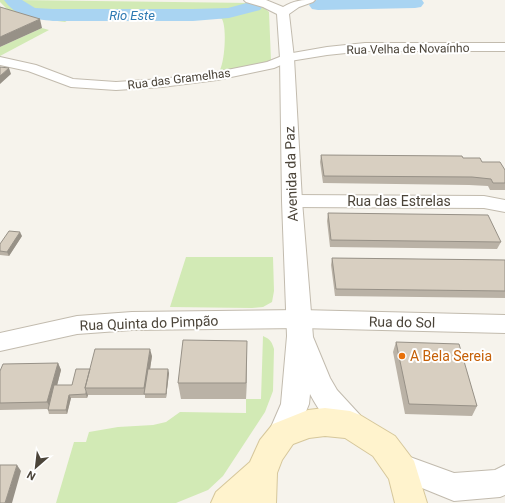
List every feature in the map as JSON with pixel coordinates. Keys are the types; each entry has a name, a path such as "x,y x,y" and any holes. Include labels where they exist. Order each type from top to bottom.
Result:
{"main road":[{"path":"227,503 261,473 272,450 283,434 308,424 325,422 350,425 384,446 428,503"},
{"path":"401,469 411,503"},
{"path":"260,503 261,473"}],"street":[{"path":"250,0 274,6 283,13 296,4 309,0"},
{"name":"Avenida da Paz","path":"283,13 287,58 292,200 300,328 294,404 283,434"},
{"name":"Rua Velha de Novaínho","path":"287,58 327,51 365,47 505,46"},
{"name":"Rua das Gramelhas","path":"0,61 32,68 71,83 103,86 148,84 185,80 263,67 287,58"},
{"name":"Rua das Estrelas","path":"292,200 484,202 505,206"},
{"name":"Rua Quinta do Pimpão","path":"0,342 77,325 132,321 300,328"},
{"name":"Rua do Sol","path":"300,328 505,324"},
{"name":"Avenida da Paz","path":"300,328 318,383 324,394 350,425"},
{"path":"401,469 454,487 500,483 505,480"}],"green space":[{"path":"0,0 10,0 23,10 39,15 73,17 65,22 42,19 9,11 0,2"},
{"path":"16,0 252,3 261,5 269,12 271,61 262,65 219,72 224,54 224,23 222,19 212,16 204,16 204,14 54,14 22,7"},
{"path":"42,28 49,30 0,56 0,47"},
{"path":"186,257 273,257 274,291 272,302 263,307 252,308 170,307"},
{"path":"263,336 270,341 274,349 273,391 265,412 223,476 208,490 176,503 56,503 74,442 86,442 89,432 118,427 153,425 166,422 180,412 246,413 246,399 261,399"}],"building":[{"path":"0,7 40,19 0,37"},
{"path":"0,67 9,68 0,76"},
{"path":"321,155 462,156 463,158 480,158 482,162 500,162 505,170 505,183 493,183 491,179 472,177 324,176"},
{"path":"328,213 488,215 501,242 331,240"},
{"path":"9,231 20,232 7,252 0,251 0,244"},
{"path":"332,258 505,260 505,291 336,289"},
{"path":"183,340 247,341 246,383 178,383"},
{"path":"396,342 459,344 477,406 409,404"},
{"path":"95,349 150,349 144,388 85,388"},
{"path":"58,363 47,402 0,403 0,371 3,364"},
{"path":"76,369 90,369 85,388 86,394 69,395 66,410 48,410 54,385 72,385"},
{"path":"148,369 168,369 166,394 144,394"},
{"path":"0,465 17,465 5,503 0,503"}],"waterway":[{"name":"Rio Este","path":"13,0 20,8 30,12 53,15 193,15 229,13 254,6"},
{"name":"Rio Este","path":"318,5 415,3"}],"place":[{"name":"A Bela Sereia","path":"402,356"}]}
